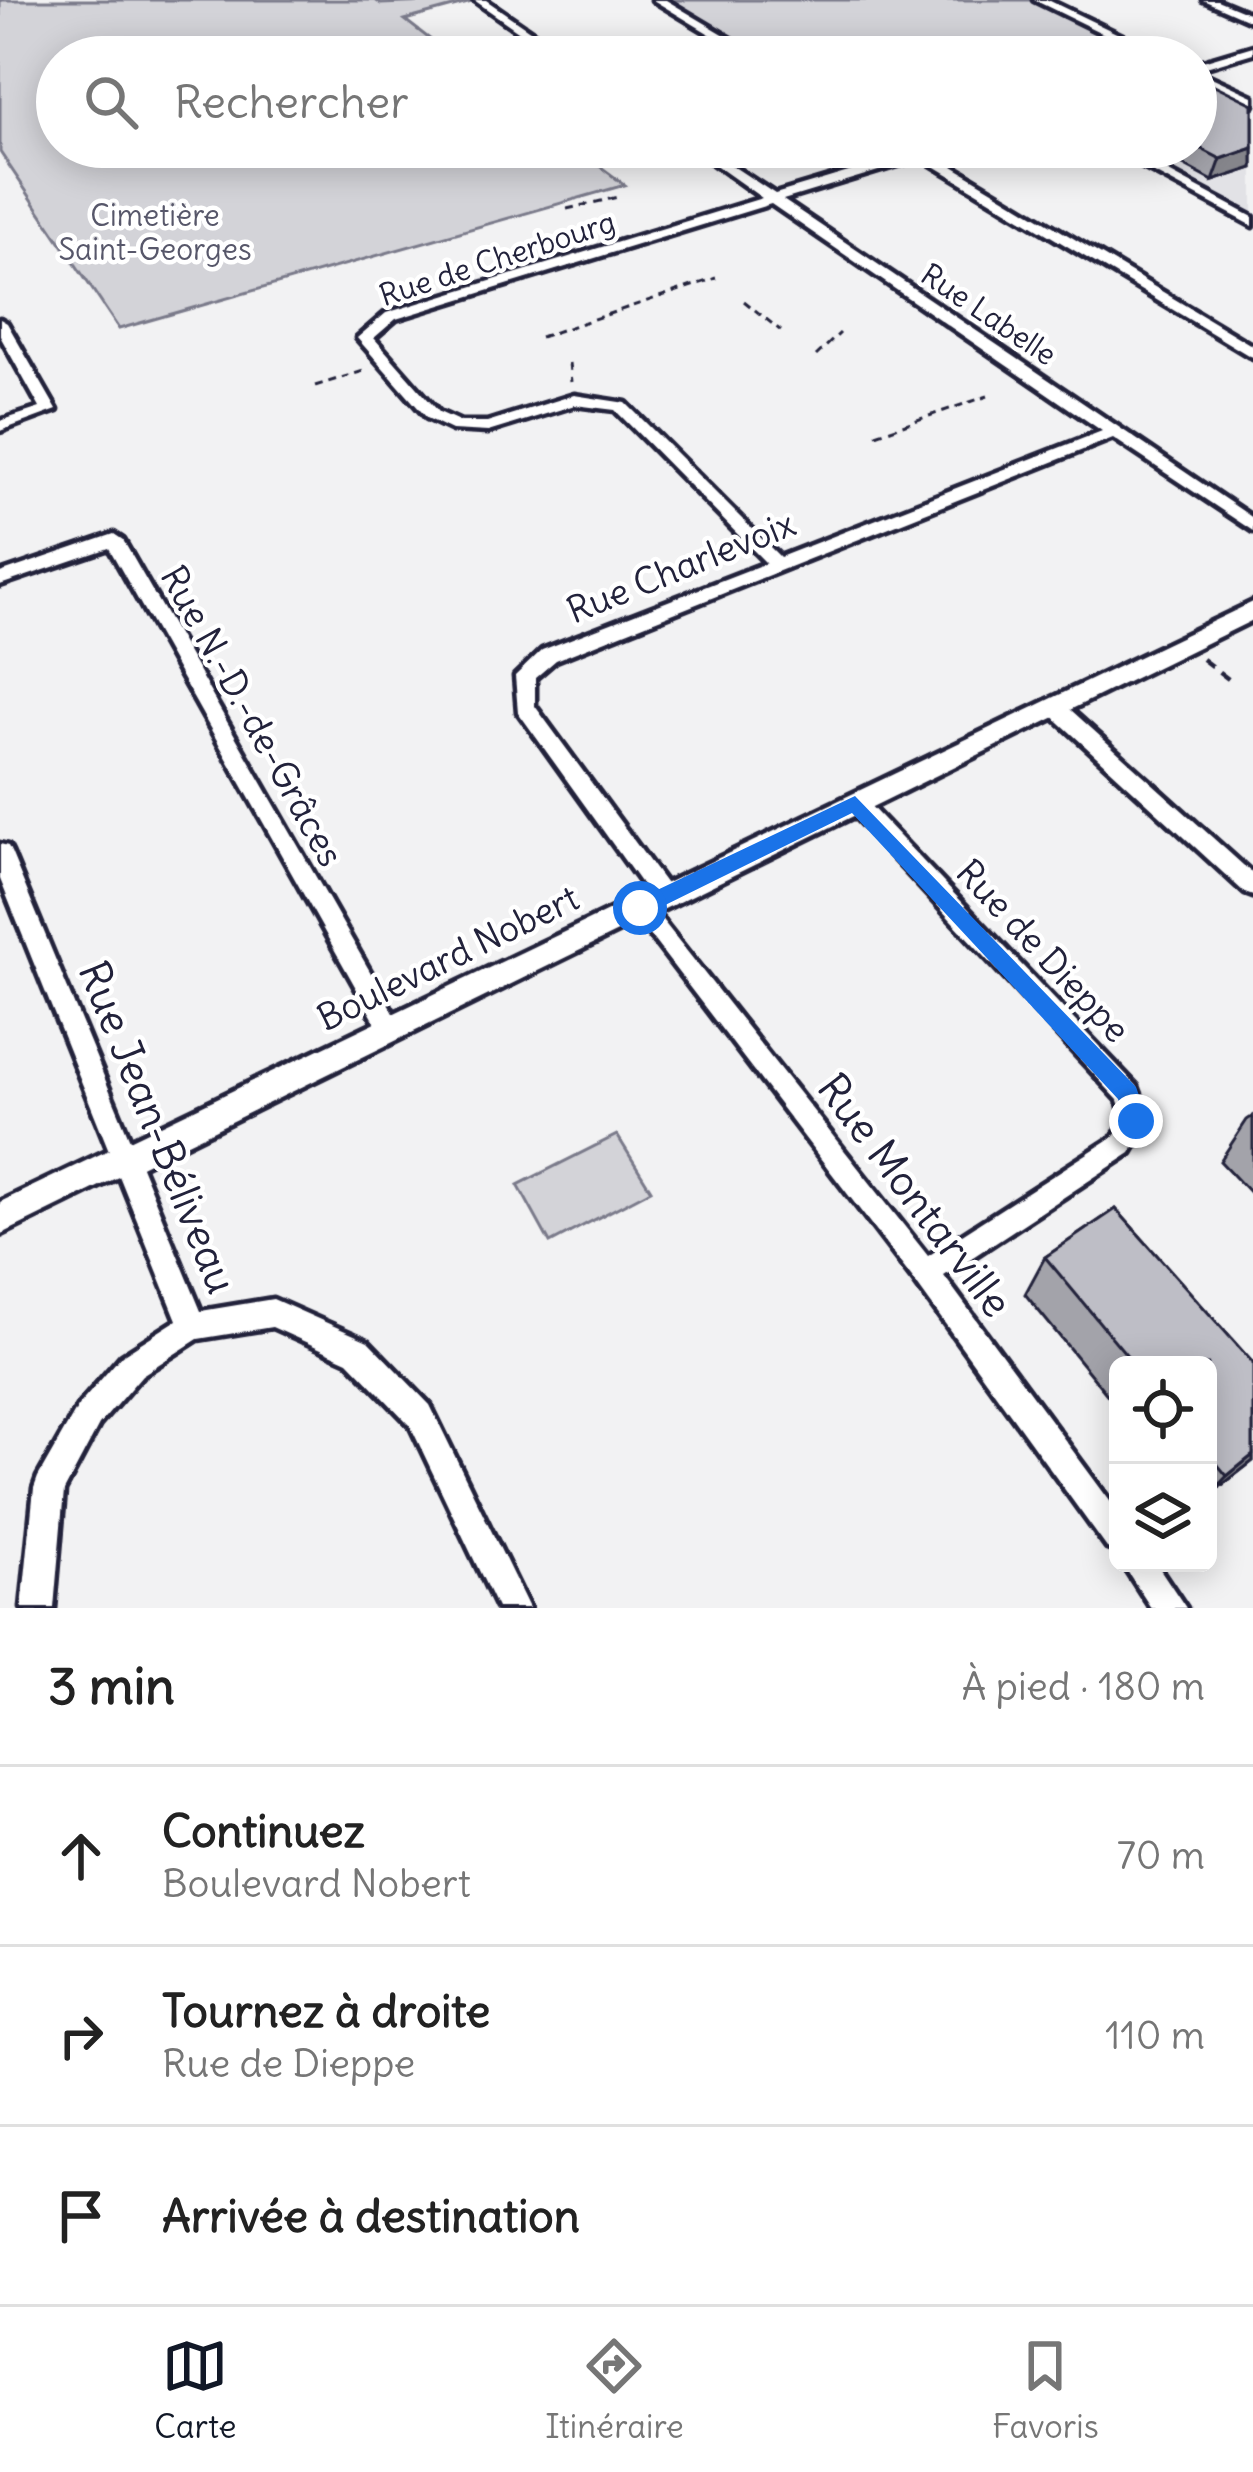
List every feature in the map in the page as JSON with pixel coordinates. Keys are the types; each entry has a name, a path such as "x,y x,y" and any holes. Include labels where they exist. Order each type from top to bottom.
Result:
{"street":[{"path":"479,0 532,36"},
{"path":"658,0 720,36"},
{"path":"1039,0 1115,36"},
{"path":"1208,0 1253,19"},
{"path":"1217,63 1253,50"},
{"path":"1217,82 1253,101"},
{"name":"Rue Labelle","path":"726,168 1253,526"},
{"name":"Rue de Cherbourg","path":"778,565 620,406 574,400 488,427 458,428 433,415 365,338 391,316 865,168"},
{"path":"947,168 1253,352"},
{"path":"1152,168 1253,221"},
{"path":"0,323 49,410 0,426"},
{"name":"Rue Charlevoix","path":"651,902 525,707 525,676 549,655 1114,432"},
{"name":"Rue N.-D.-de-Grâces","path":"0,579 114,540 391,1029"},
{"name":"Boulevard Nobert","path":"0,1219 1253,610"},
{"path":"1054,706 1253,887"},
{"name":"Rue de Dieppe","path":"855,803 1128,1094 1136,1121 1122,1144 925,1273"},
{"name":"Rue Jean-Béliveau","path":"0,852 193,1326 273,1313 358,1351 421,1415 513,1608"},
{"name":"Rue Montarville","path":"651,902 1109,1525"},
{"path":"38,1608 49,1488 79,1433 132,1365 193,1326"},
{"path":"1144,1572 1170,1608"}],"path":[{"path":"567,209 618,197"},
{"path":"540,337 716,278"},
{"path":"744,301 781,331"},
{"path":"816,356 840,333"},
{"path":"316,386 387,364"},
{"path":"876,434 988,396"},
{"path":"1183,644 1231,681"}],"shaded area":[{"path":"1253,101 1253,222 1151,168 1217,168 1217,130"}],"green space":[{"name":"Cimetière Saint-Georges","path":"0,0 375,0 381,4 479,0 405,20 426,36 36,36 36,168 602,168 625,185 119,329 0,152"},
{"path":"658,0 1039,0 1115,36 720,36"},
{"path":"617,1135 651,1190 550,1243 518,1185"}],"building":[{"path":"1217,86 1253,104 1253,148 1217,157"},
{"path":"1116,1209 1253,1363 1253,1455 1227,1476 1217,1464 1217,1356 1128,1356 1045,1257"}],"route":[{"path":"640,908 855,803 1128,1094 1136,1121"}]}
